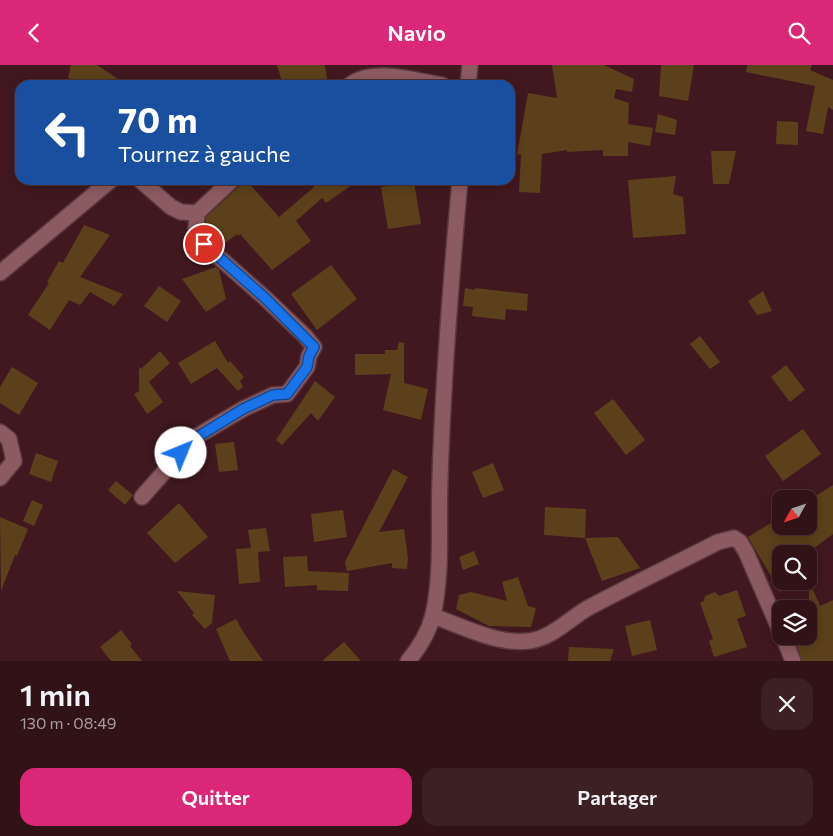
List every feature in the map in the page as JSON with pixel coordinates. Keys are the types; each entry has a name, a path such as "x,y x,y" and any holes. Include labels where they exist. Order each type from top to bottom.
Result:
{"street":[{"path":"468,80 470,65"},
{"path":"356,80 371,76 386,76 411,80"},
{"path":"0,273 105,185"},
{"path":"146,185 171,207 181,212 196,213 227,185"},
{"path":"408,661 418,648 433,616 439,567 440,479 452,268 460,185"},
{"path":"142,497 194,439 243,409 273,395 287,394 307,367 309,356 314,347 264,297 204,244 196,231 196,213"},
{"path":"0,432 9,439 14,461 0,478"},
{"path":"433,616 510,641 530,641 548,635 586,609 718,542 734,538 740,542 746,552 772,612"},
{"path":"786,645 793,661"}],"building":[{"path":"71,65 97,65 120,80 75,80 68,78"},
{"path":"277,65 325,65 327,80 282,80"},
{"path":"552,65 604,65 634,79 632,92 616,89 614,98 629,103 628,124 653,128 650,146 628,142 628,156 603,156 603,150 567,152 567,150 542,154 540,193 519,192 521,154 517,155 528,93 557,98"},
{"path":"661,65 694,65 688,101 659,96"},
{"path":"747,65 812,65 810,70 833,80 833,110 828,107 823,134 806,131 815,86 746,72"},
{"path":"658,114 677,120 675,135 655,132"},
{"path":"777,121 798,122 798,145 776,144"},
{"path":"711,151 736,151 729,184 713,184"},
{"path":"676,176 673,194 683,197 686,234 633,238 628,180"},
{"path":"241,185 250,185 279,217 314,187 313,185 352,185 326,203 322,198 296,221 311,241 272,270 240,234 238,236 237,234 221,246 211,238 206,228 206,217"},
{"path":"414,185 421,224 388,229 381,187"},
{"path":"84,225 110,235 80,277 123,294 114,306 90,292 80,305 69,300 50,330 28,315 49,283 47,282 59,261 63,263"},
{"path":"331,265 357,299 317,330 291,294"},
{"path":"216,267 219,270 226,299 206,312 182,279"},
{"path":"159,286 181,301 167,322 144,306"},
{"path":"465,288 528,294 527,311 506,309 505,320 472,316 473,307 463,306"},
{"path":"763,291 772,311 757,315 748,301"},
{"path":"700,336 720,362 710,369 690,344"},
{"path":"215,341 228,363 230,361 244,377 240,381 243,387 238,391 217,368 191,384 178,363"},
{"path":"399,342 404,343 404,383 428,389 421,420 383,410 391,374 355,375 355,354 385,354 385,350 397,350"},
{"path":"160,351 170,363 149,382 163,402 147,414 134,394 139,391 139,367 141,369"},
{"path":"786,365 805,390 790,402 771,377"},
{"path":"12,367 38,383 19,415 0,403 0,387"},
{"path":"315,381 335,397 318,421 311,413 282,445 276,440"},
{"path":"613,399 645,440 626,455 594,413"},
{"path":"803,429 821,454 783,481 765,456"},
{"path":"234,442 238,470 219,472 215,444"},
{"path":"36,453 58,461 51,482 29,474"},
{"path":"493,463 504,490 483,498 472,472"},
{"path":"393,469 408,477 379,532 404,529 408,558 407,569 392,568 392,563 347,571 345,562"},
{"path":"116,481 133,495 125,505 108,490"},
{"path":"833,485 833,534 817,546 772,545 772,578 748,537 772,522 772,535 818,535 818,494"},
{"path":"32,500 43,505 34,526 23,521"},
{"path":"179,503 208,537 175,563 147,533"},
{"path":"545,507 586,509 585,538 544,535"},
{"path":"343,510 347,537 314,542 311,514"},
{"path":"0,517 28,529 17,556 15,555 1,591"},
{"path":"266,528 270,551 258,552 260,582 239,584 236,549 251,548 248,530"},
{"path":"618,537 640,568 602,581 585,538"},
{"path":"474,551 479,564 463,570 459,557"},
{"path":"307,556 308,571 349,573 348,591 317,590 317,585 285,587 283,557"},
{"path":"518,577 528,606 536,608 531,627 489,626 456,609 459,595 471,592 507,601 502,582"},
{"path":"737,590 746,616 737,619 747,647 714,657 709,641 713,639 700,603 704,601 705,596 715,592 719,596"},
{"path":"809,590 813,590 820,606 833,600 833,661 802,661 796,645 817,645 817,600 809,600"},
{"path":"177,591 215,595 212,623 205,629 192,615 194,613"},
{"path":"236,619 263,661 230,661 216,629"},
{"path":"650,620 657,650 632,656 625,626"},
{"path":"121,630 132,644 130,646 142,661 111,661 100,647"},
{"path":"344,642 361,661 322,661"},
{"path":"569,647 614,649 610,661 568,661"}],"route":[{"path":"181,453 194,439 243,409 273,395 287,394 307,367 309,356 314,347 264,297 204,244"}]}
